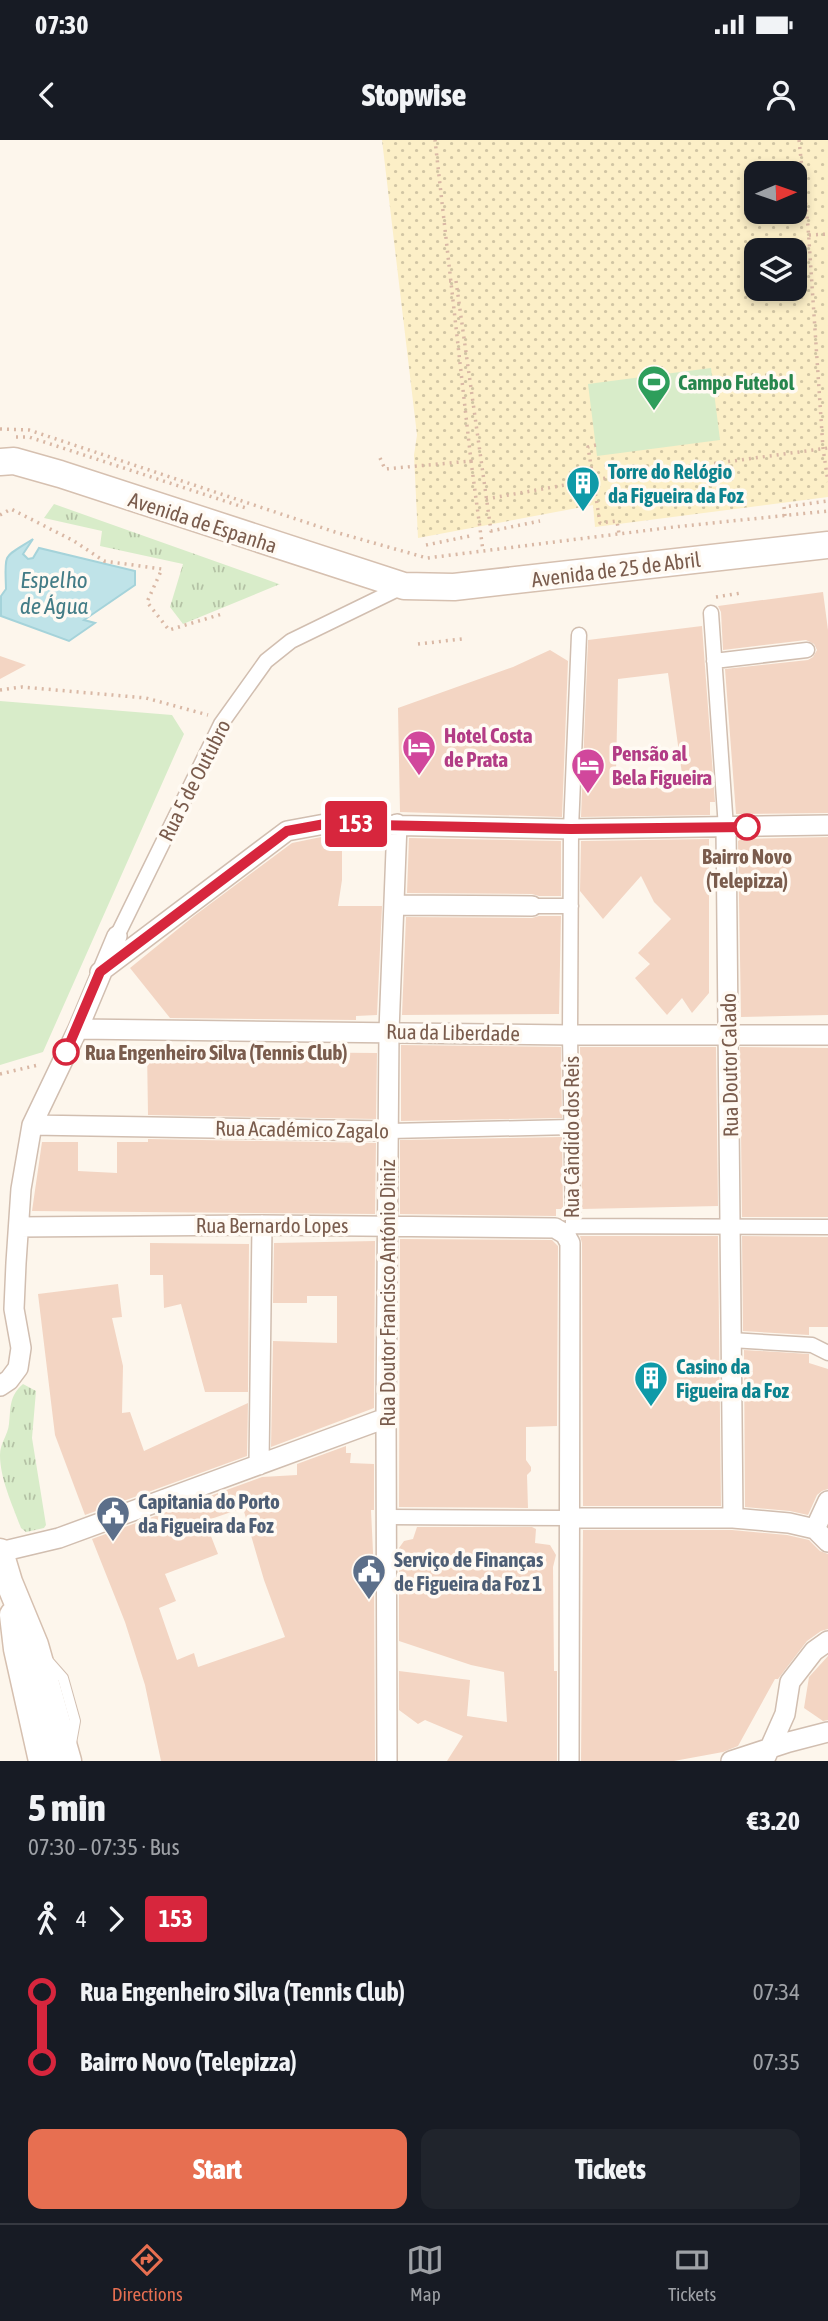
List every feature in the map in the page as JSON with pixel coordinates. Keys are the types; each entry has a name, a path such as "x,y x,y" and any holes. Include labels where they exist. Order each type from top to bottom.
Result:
{"main road":[{"name":"Avenida de Espanha","path":"0,462 14,461 60,474 404,586"},
{"name":"Avenida de 25 de Abril","path":"404,586 454,587 828,545"},
{"path":"0,1552 9,1582 35,1645 68,1761"},
{"path":"9,1582 17,1649 42,1761"}],"street":[{"name":"Rua 5 de Outubro","path":"0,1386 9,1380 18,1368 21,1348 14,1309 21,1189 32,1125 78,1028 117,936 224,719 266,661 291,641 404,586"},
{"name":"Rua Doutor Calado","path":"711,613 726,828 733,1518"},
{"name":"Rua Cândido dos Reis","path":"569,1761 569,1230 573,1127 570,1034 571,829 579,635"},
{"path":"714,661 807,650"},
{"path":"100,972 287,831 325,824 571,829 828,825"},
{"name":"Rua Doutor Francisco António Diniz","path":"387,1761 389,1031 397,824"},
{"path":"394,905 571,906"},
{"name":"Rua da Liberdade","path":"78,1028 828,1035"},
{"name":"Rua Académico Zagalo","path":"32,1125 389,1131 573,1127"},
{"path":"260,1465 262,1225"},
{"name":"Rua Bernardo Lopes","path":"19,1227 388,1225 569,1230 828,1227"},
{"path":"731,1340 812,1345 828,1353"},
{"path":"0,1552 59,1538 386,1418"},
{"path":"387,1517 733,1518 789,1523 821,1535 828,1501"},
{"path":"766,1755 785,1714 790,1682 814,1651 828,1641"},
{"path":"731,1761 789,1752 828,1732"}],"path":[{"path":"435,140 449,281 483,551"},
{"path":"799,140 828,482"},
{"path":"808,235 828,234"},
{"path":"449,281 456,281 491,531 540,521"},
{"path":"0,429 29,430 335,532 427,558 828,512"},
{"path":"10,437 29,437 342,540"},
{"path":"596,445 588,447 600,523 617,521 620,534"},
{"path":"486,499 593,480 826,448"},
{"path":"380,458 385,469 471,461"},
{"path":"785,516 784,507 828,501"},
{"path":"0,515 11,509 74,541 104,561 163,569 147,602 169,630 222,614"},
{"path":"426,545 470,536"},
{"path":"716,597 741,593"},
{"path":"418,644 462,639"},
{"path":"0,690 22,687 146,698 224,719"},
{"path":"0,1074 38,1065"}],"green space":[{"name":"Campo Futebol","path":"711,368 720,440 597,456 588,384"},
{"path":"54,504 280,584 183,624 170,607 183,564 100,546 102,531 44,518"},
{"path":"0,701 172,715 184,734 43,1052 0,1065"},
{"path":"23,1384 36,1391 32,1438 46,1525 44,1528 26,1532 21,1528 8,1492 0,1455 13,1397"}],"sand":[{"path":"382,140 828,140 828,497 595,527 593,505 418,538 414,455 417,435"}],"water":[{"name":"Espelho de Água","path":"33,539 23,554 28,559 33,558 39,548 135,571 135,585 84,620 95,623 69,641 1,616 1,596 6,589 5,568 8,557"}],"building":[{"path":"823,592 828,630 828,813 736,814 725,669 808,660 817,650 814,644 806,640 723,650 721,612 718,606"},
{"path":"702,626 715,802 710,802 710,815 581,817 588,640","holes":["668,673 682,774 616,772 618,679"]},
{"path":"550,650 568,661 562,817 400,812 398,708 513,667"},
{"path":"0,656 26,665 0,679"},
{"path":"326,836 342,837 342,880 338,906 382,906 377,1015 356,1016 356,1020 170,1018 130,968 292,843"},
{"path":"828,837 828,1015 741,1017 738,841"},
{"path":"409,838 561,841 561,896 407,893"},
{"path":"709,839 709,993 692,1013 682,998 667,1015 635,978 650,964 638,953 671,919 654,902 641,876 603,919 580,891 581,841"},
{"path":"561,916 559,1014 402,1015 406,917"},
{"path":"401,1045 561,1047 562,1118 401,1121"},
{"path":"580,1047 716,1047 718,1206 582,1209"},
{"path":"740,1047 828,1048 828,1217 742,1217"},
{"path":"147,1049 377,1053 376,1119 148,1115"},
{"path":"562,1137 563,1209 556,1209 556,1216 400,1214 400,1140"},
{"path":"148,1139 376,1143 375,1214 32,1211 42,1142 78,1142 78,1171 117,1173 117,1142 148,1142"},
{"name":"Casino da Figueira da Foz","path":"580,1236 718,1236 721,1506 583,1506"},
{"path":"742,1236 828,1237 828,1327 809,1327 809,1335 743,1331"},
{"path":"400,1239 552,1240 558,1246 557,1426 526,1427 526,1460 531,1467 527,1475 528,1508 399,1507"},
{"path":"375,1241 374,1408 271,1447 273,1341 337,1343 337,1296 307,1296 307,1303 273,1303 274,1243"},
{"path":"150,1243 249,1244 248,1392 205,1392 181,1304 164,1308 163,1275 150,1275"},
{"path":"118,1284 122,1317 112,1318 123,1366 122,1413 130,1412 144,1451 248,1403 247,1456 85,1515 55,1435 38,1294"},
{"path":"744,1350 809,1354 809,1363 828,1369 828,1489 817,1495 808,1515 745,1507"},
{"path":"346,1446 346,1453 351,1453 350,1463 374,1464 374,1510 371,1510 375,1761 161,1761 145,1685 125,1622 92,1539 262,1477 297,1475 297,1464","holes":["243,1508 264,1580 285,1637 198,1667 194,1653 177,1660 159,1608 176,1601 165,1574 218,1554 205,1521"]},
{"path":"417,1527 532,1527 536,1529 535,1543 550,1545 556,1555 553,1567 557,1761 447,1761 463,1736 425,1720 418,1724 399,1710 399,1671 470,1680 467,1716 507,1722 504,1672 471,1665 399,1641 399,1548 404,1541 413,1539"},
{"path":"583,1530 732,1530 787,1535 809,1540 820,1551 828,1554 828,1629 807,1641 778,1679 775,1679 738,1746 723,1752 674,1761 581,1761"},
{"path":"828,1656 828,1720 823,1721 804,1708 809,1677"}],"bus line":[{"name":"153","path":"66,1052 100,972 287,831 325,824 571,829 747,827"}],"place":[{"name":"Campo Futebol","path":"654,412"},
{"name":"Torre do Relógio da Figueira da Foz","path":"583,513"},
{"name":"Hotel Costa de Prata","path":"419,777"},
{"name":"Pensão al Bela Figueira","path":"588,795"},
{"name":"Bairro Novo (Telepizza)","path":"747,827"},
{"name":"Rua Engenheiro Silva (Tennis Club)","path":"66,1052"},
{"name":"Casino da Figueira da Foz","path":"651,1408"},
{"name":"Capitania do Porto da Figueira da Foz","path":"113,1543"},
{"name":"Serviço de Finanças de Figueira da Foz 1","path":"369,1601"}]}
